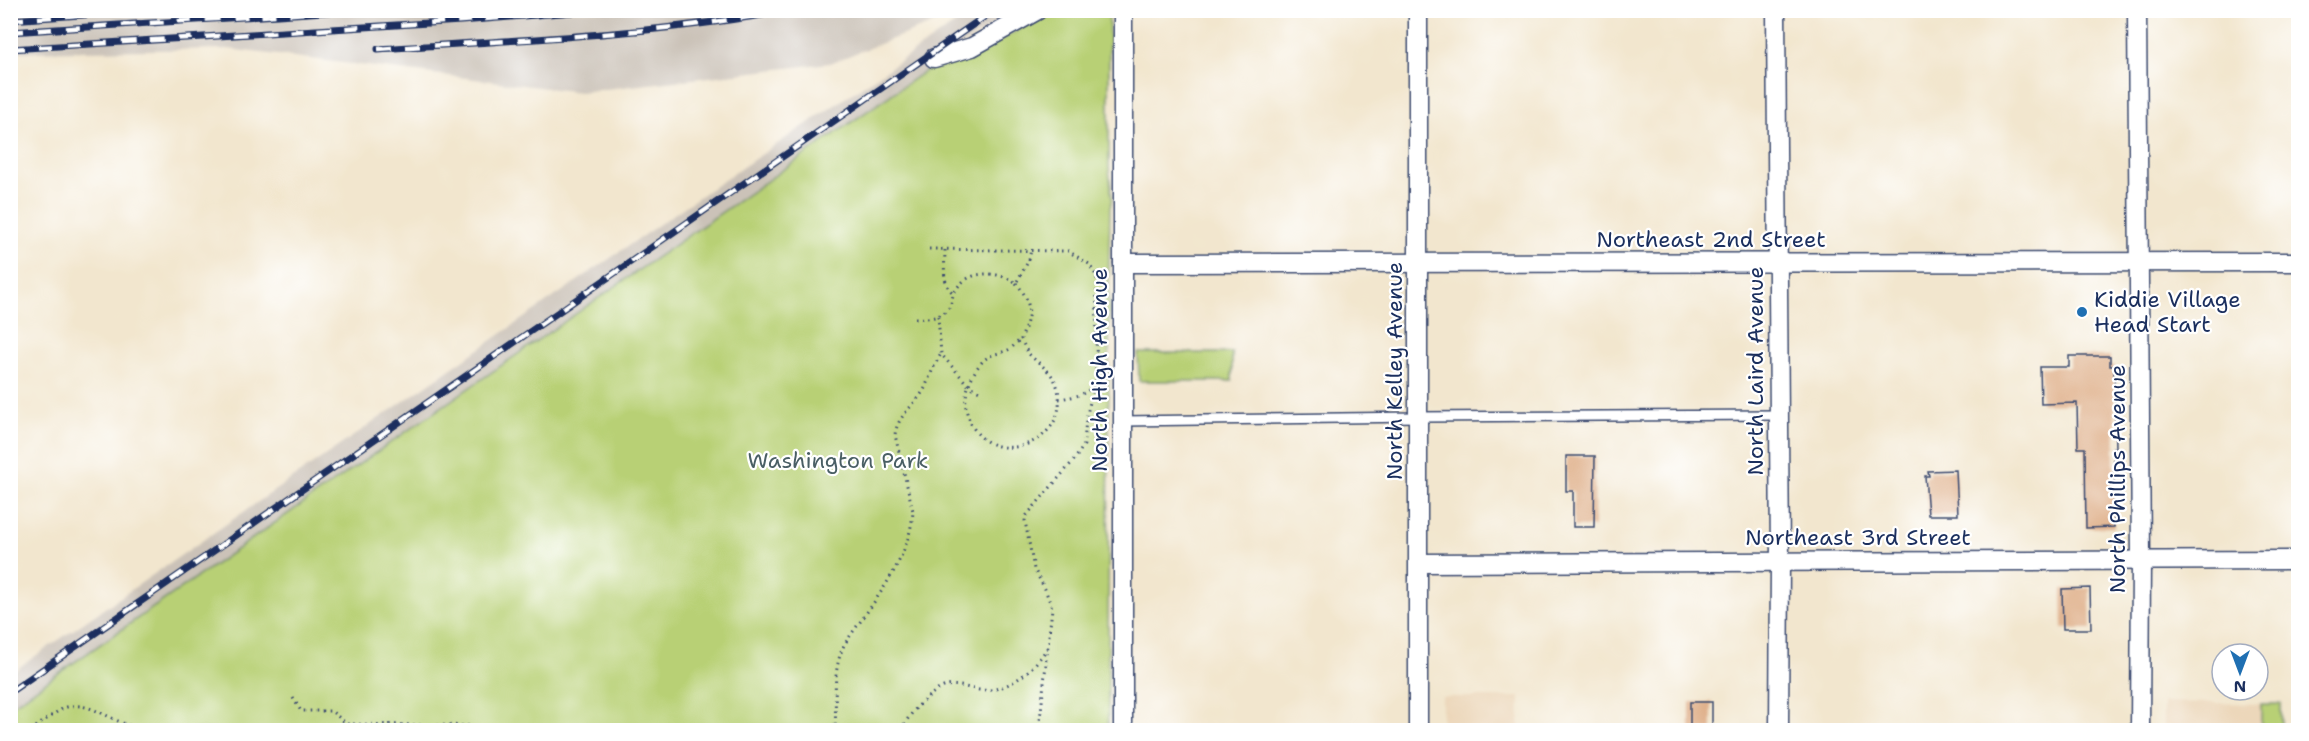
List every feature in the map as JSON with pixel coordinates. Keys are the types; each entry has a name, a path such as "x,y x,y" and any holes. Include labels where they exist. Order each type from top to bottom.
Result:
{"street":[{"path":"934,58 972,47 1038,10"},
{"name":"North High Avenue","path":"1124,10 1124,730"},
{"name":"North Kelley Avenue","path":"1418,10 1418,730"},
{"name":"North Laird Avenue","path":"1776,10 1779,730"},
{"name":"North Phillips Avenue","path":"2136,10 2141,560 2140,730"},
{"name":"Northeast 2nd Street","path":"1124,263 2298,262"},
{"name":"Northeast 3rd Street","path":"1419,563 2298,560"}],"lane":[{"path":"1124,421 1779,415"}],"path":[{"path":"929,249 1068,251 1077,255 1094,270 1097,287 1096,379 1086,418 1085,437 1081,451 1026,516 1025,521 1034,569 1052,608 1039,730"},
{"path":"1016,283 1029,260 1031,249"},
{"path":"945,250 944,278 947,288 953,293"},
{"path":"915,318 938,316 950,308 953,293 967,280 982,273 1000,274 1016,283 1028,300 1030,312 1021,339 1010,349 991,355 983,361 974,372 965,403 978,436 987,443 1000,447 1014,448 1045,435 1059,407 1058,389 1050,372 1029,353 1021,339"},
{"path":"835,730 835,673 838,657 903,555 913,523 913,511 895,435 899,420 925,388 930,373 941,354 938,316"},
{"path":"941,354 969,386 982,392"},
{"path":"1059,399 1083,394 1092,388 1096,379"},
{"path":"902,730 908,718 938,689 951,685 985,690 1005,685 1029,671 1048,647"},
{"path":"293,698 301,711 331,711 347,724 505,726"},
{"path":"31,730 72,705 81,705 132,726"}],"shaded area":[{"path":"10,11 965,11 830,63 580,92 228,49 11,52"},
{"path":"974,11 1011,11 11,707 11,673 706,192"},
{"path":"1442,697 1520,697 1519,730 1442,730"},
{"path":"2163,702 2261,704 2261,730 2163,730"}],"green space":[{"name":"Washington Park","path":"1056,11 1106,11 1109,16 1109,167 1112,199 1109,257 1108,730 11,730 10,707 928,69 962,60"},
{"path":"1138,353 1232,353 1232,381 1139,381"},
{"path":"2261,704 2281,704 2281,730 2261,730"}],"building":[{"path":"2069,356 2110,356 2110,366 2114,366 2116,448 2114,448 2114,527 2086,528 2085,448 2078,448 2077,403 2041,404 2040,367 2069,367"},
{"path":"1566,456 1595,456 1594,527 1573,527 1573,491 1566,491"},
{"path":"1956,470 1958,515 1928,515 1925,476 1929,476 1928,471"},
{"path":"2090,588 2091,629 2063,629 2062,589"},
{"path":"1690,702 1712,702 1712,730 1690,730"}],"railway":[{"path":"10,20 152,10"},
{"path":"10,32 355,10"},
{"path":"10,49 461,21 599,10"},
{"path":"378,49 636,31 790,10"},
{"path":"10,692 994,10"}],"place":[{"name":"Kiddie Village Head Start","path":"2082,312"}]}
